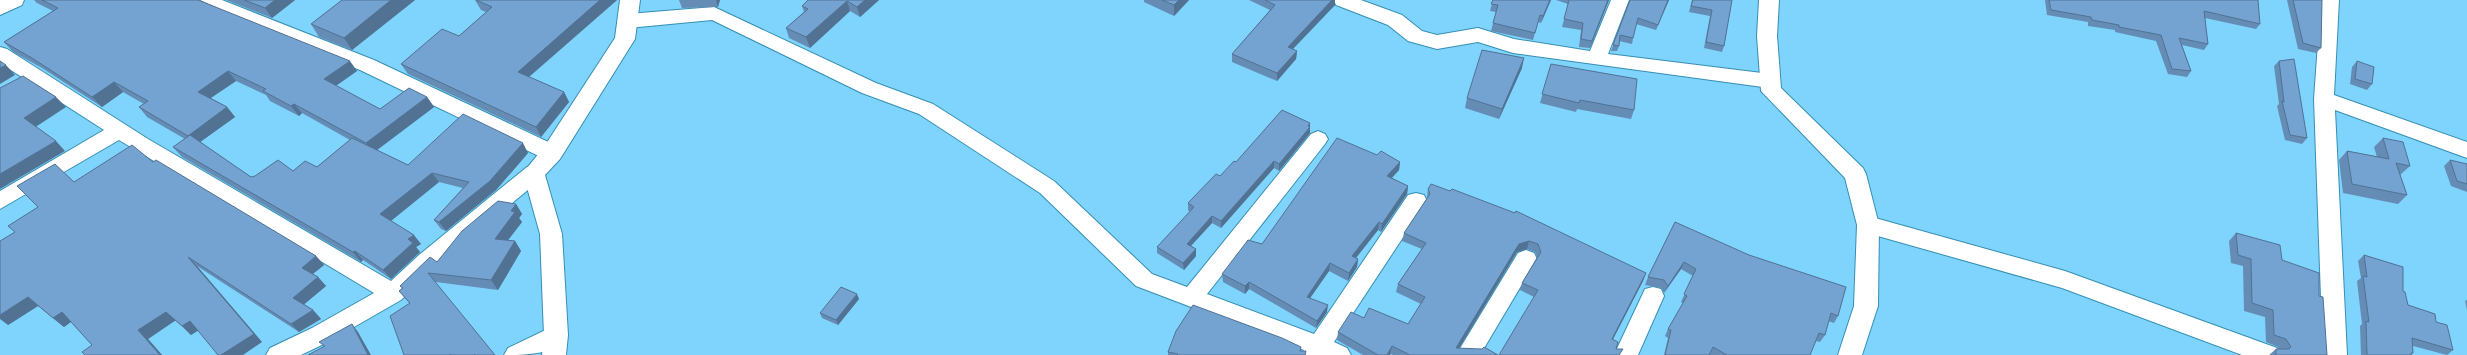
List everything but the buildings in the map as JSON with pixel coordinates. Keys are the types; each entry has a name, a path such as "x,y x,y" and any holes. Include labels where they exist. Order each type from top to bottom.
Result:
{"street":[{"path":"0,9 15,0"},
{"path":"213,0 210,2 367,65 552,153"},
{"path":"1342,0 1395,20 1415,36 1437,42 1478,35 1513,46 1596,59 1770,81"},
{"path":"1596,59 1620,0"},
{"path":"1769,0 1767,36 1771,91 1855,174 1868,225 1866,306 1850,355"},
{"path":"2330,0 2324,98 2335,355"},
{"path":"278,355 320,335 393,293 427,261 534,173 552,153 625,39 629,10 714,14 869,88 926,109 1046,187 1144,280 1316,350 1339,355"},
{"path":"0,54 26,79 120,130 393,293"},
{"path":"2324,98 2467,150"},
{"path":"0,201 120,130"},
{"path":"1191,298 1318,139"},
{"path":"516,355 555,345 552,234 534,173"},
{"path":"1316,350 1416,201"},
{"path":"1868,225 2065,280 2269,355"},
{"path":"1468,355 1526,259"},
{"path":"1626,355 1653,296"}]}
